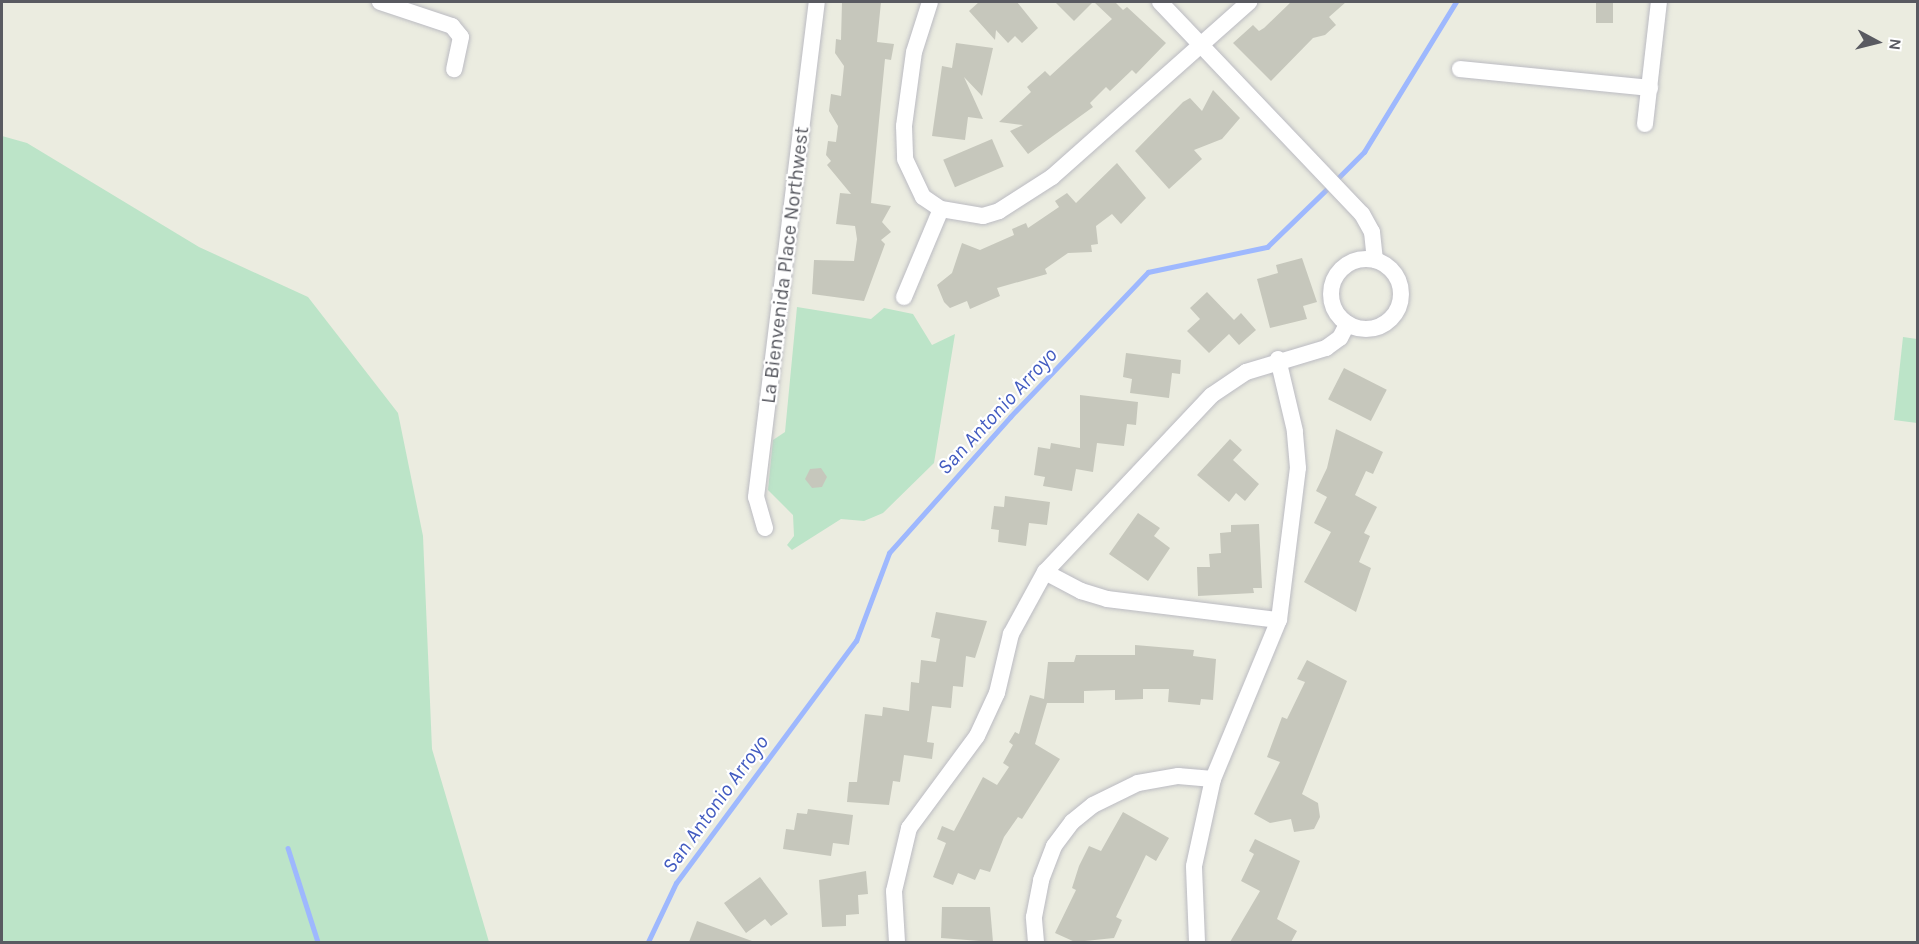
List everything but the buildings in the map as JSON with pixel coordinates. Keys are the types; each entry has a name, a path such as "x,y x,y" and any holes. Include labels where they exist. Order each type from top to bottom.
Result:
{"street":[{"path":"380,2 452,26 461,37 454,69"},
{"name":"La Bienvenida Place Northwest","path":"765,528 756,497 817,2"},
{"path":"930,2 914,52 904,126 906,159 914,185 941,209 983,216 1023,197 1204,46 1249,2"},
{"path":"1160,2 1314,159 1362,214 1371,232 1375,260"},
{"path":"1645,124 1659,2"},
{"path":"1460,69 1650,88"},
{"path":"904,297 941,209"},
{"path":"1375,260 1390,269 1400,284 1397,311 1371,329 1347,324 1332,305 1335,279 1351,262 1375,260"},
{"path":"897,942 894,891 909,828 977,736 997,693 1011,634 1046,572 1212,395 1246,372 1278,359 1326,348 1340,338 1347,324"},
{"path":"1197,942 1194,866 1213,779 1280,620 1298,468 1295,431 1278,359"},
{"path":"1046,572 1081,591 1126,602 1280,620"},
{"path":"1036,942 1034,917 1041,880 1054,846 1072,822 1093,805 1138,783 1178,777 1213,779"}],"green space":[{"path":"2,136 27,143 199,247 308,297 398,413 423,536 432,749 489,942 2,942"},
{"path":"797,307 871,319 884,308 913,314 932,345 955,334 934,463 883,513 864,521 841,519 792,550 787,545 794,536 793,515 768,490 773,440 785,432"},
{"path":"1903,337 1917,339 1917,423 1894,420"}],"waterway":[{"name":"San Antonio Arroyo","path":"1336,180 1364,152 1456,2"},
{"name":"San Antonio Arroyo","path":"648,942 676,883 856,641 889,553 1010,417 1148,272 1267,247 1330,186"},
{"path":"288,848 318,942"}]}
